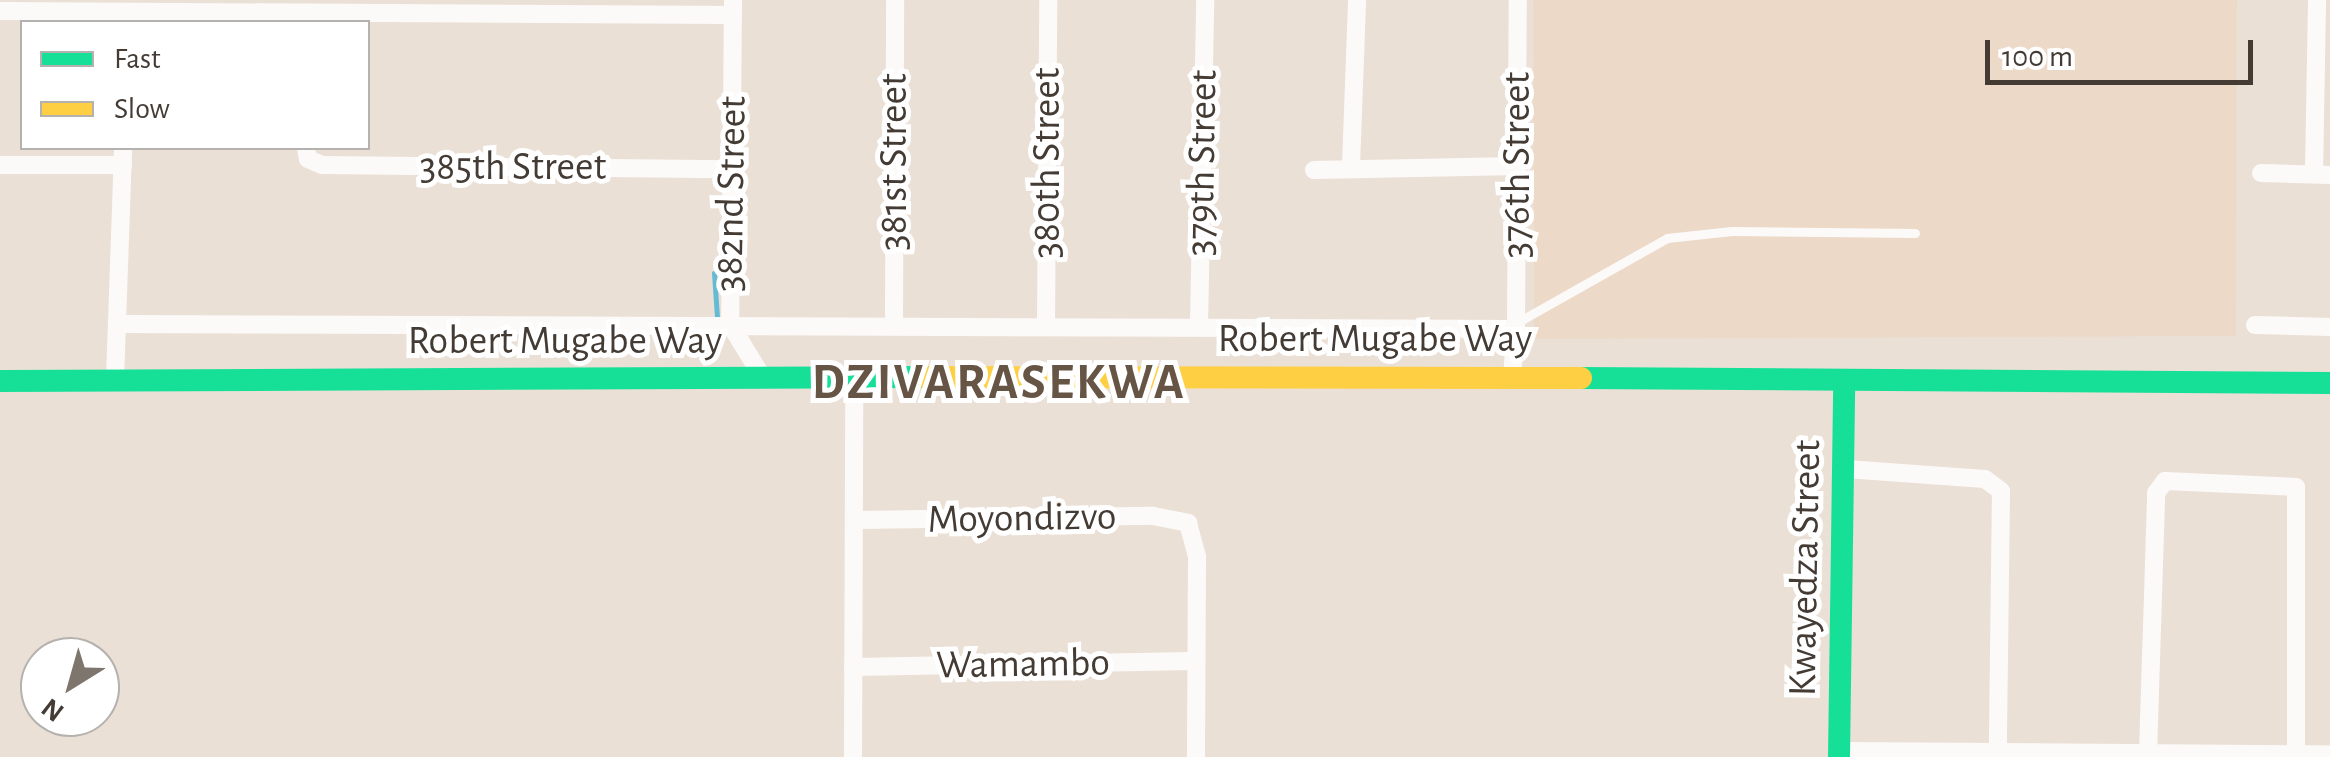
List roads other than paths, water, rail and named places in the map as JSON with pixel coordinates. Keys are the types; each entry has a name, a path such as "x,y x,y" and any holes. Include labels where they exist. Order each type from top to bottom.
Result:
{"street":[{"name":"381st Street","path":"894,324 895,0"},
{"name":"380th Street","path":"1046,325 1048,0"},
{"name":"379th Street","path":"1199,326 1205,0"},
{"path":"1351,166 1356,0"},
{"name":"376th Street","path":"1512,376 1516,326 1518,0"},
{"path":"2261,173 2322,175 2317,0"},
{"path":"0,11 733,8"},
{"name":"382nd Street","path":"733,8 730,324 763,378"},
{"name":"385th Street","path":"306,150 308,158 322,166 732,169"},
{"path":"0,165 123,156 116,380"},
{"path":"1314,170 1351,166 1517,166"},
{"path":"118,324 1516,326"},
{"path":"2255,325 2330,326"},
{"name":"Robert Mugabe Way","path":"0,381 1512,376 2330,382"},
{"path":"853,757 854,378"},
{"name":"Kwayedza Street","path":"1839,754 1846,469 1844,380"},
{"path":"1846,469 1985,478 2002,491 1998,754"},
{"path":"2148,754 2156,493 2164,481 2296,487 2296,754"},
{"name":"Moyondizvo","path":"856,520 1153,516 1188,524 1197,557 1193,661"},
{"path":"1193,661 1196,757"},
{"name":"Wamambo","path":"853,667 1193,661"},
{"path":"1839,754 2330,754"}],"lane":[{"path":"1516,326 1666,238 1732,231 1914,233"}],"waterway":[{"path":"714,273 717,317"}],"district":[{"name":"DZIVARASEKWA","path":"999,384"}]}
